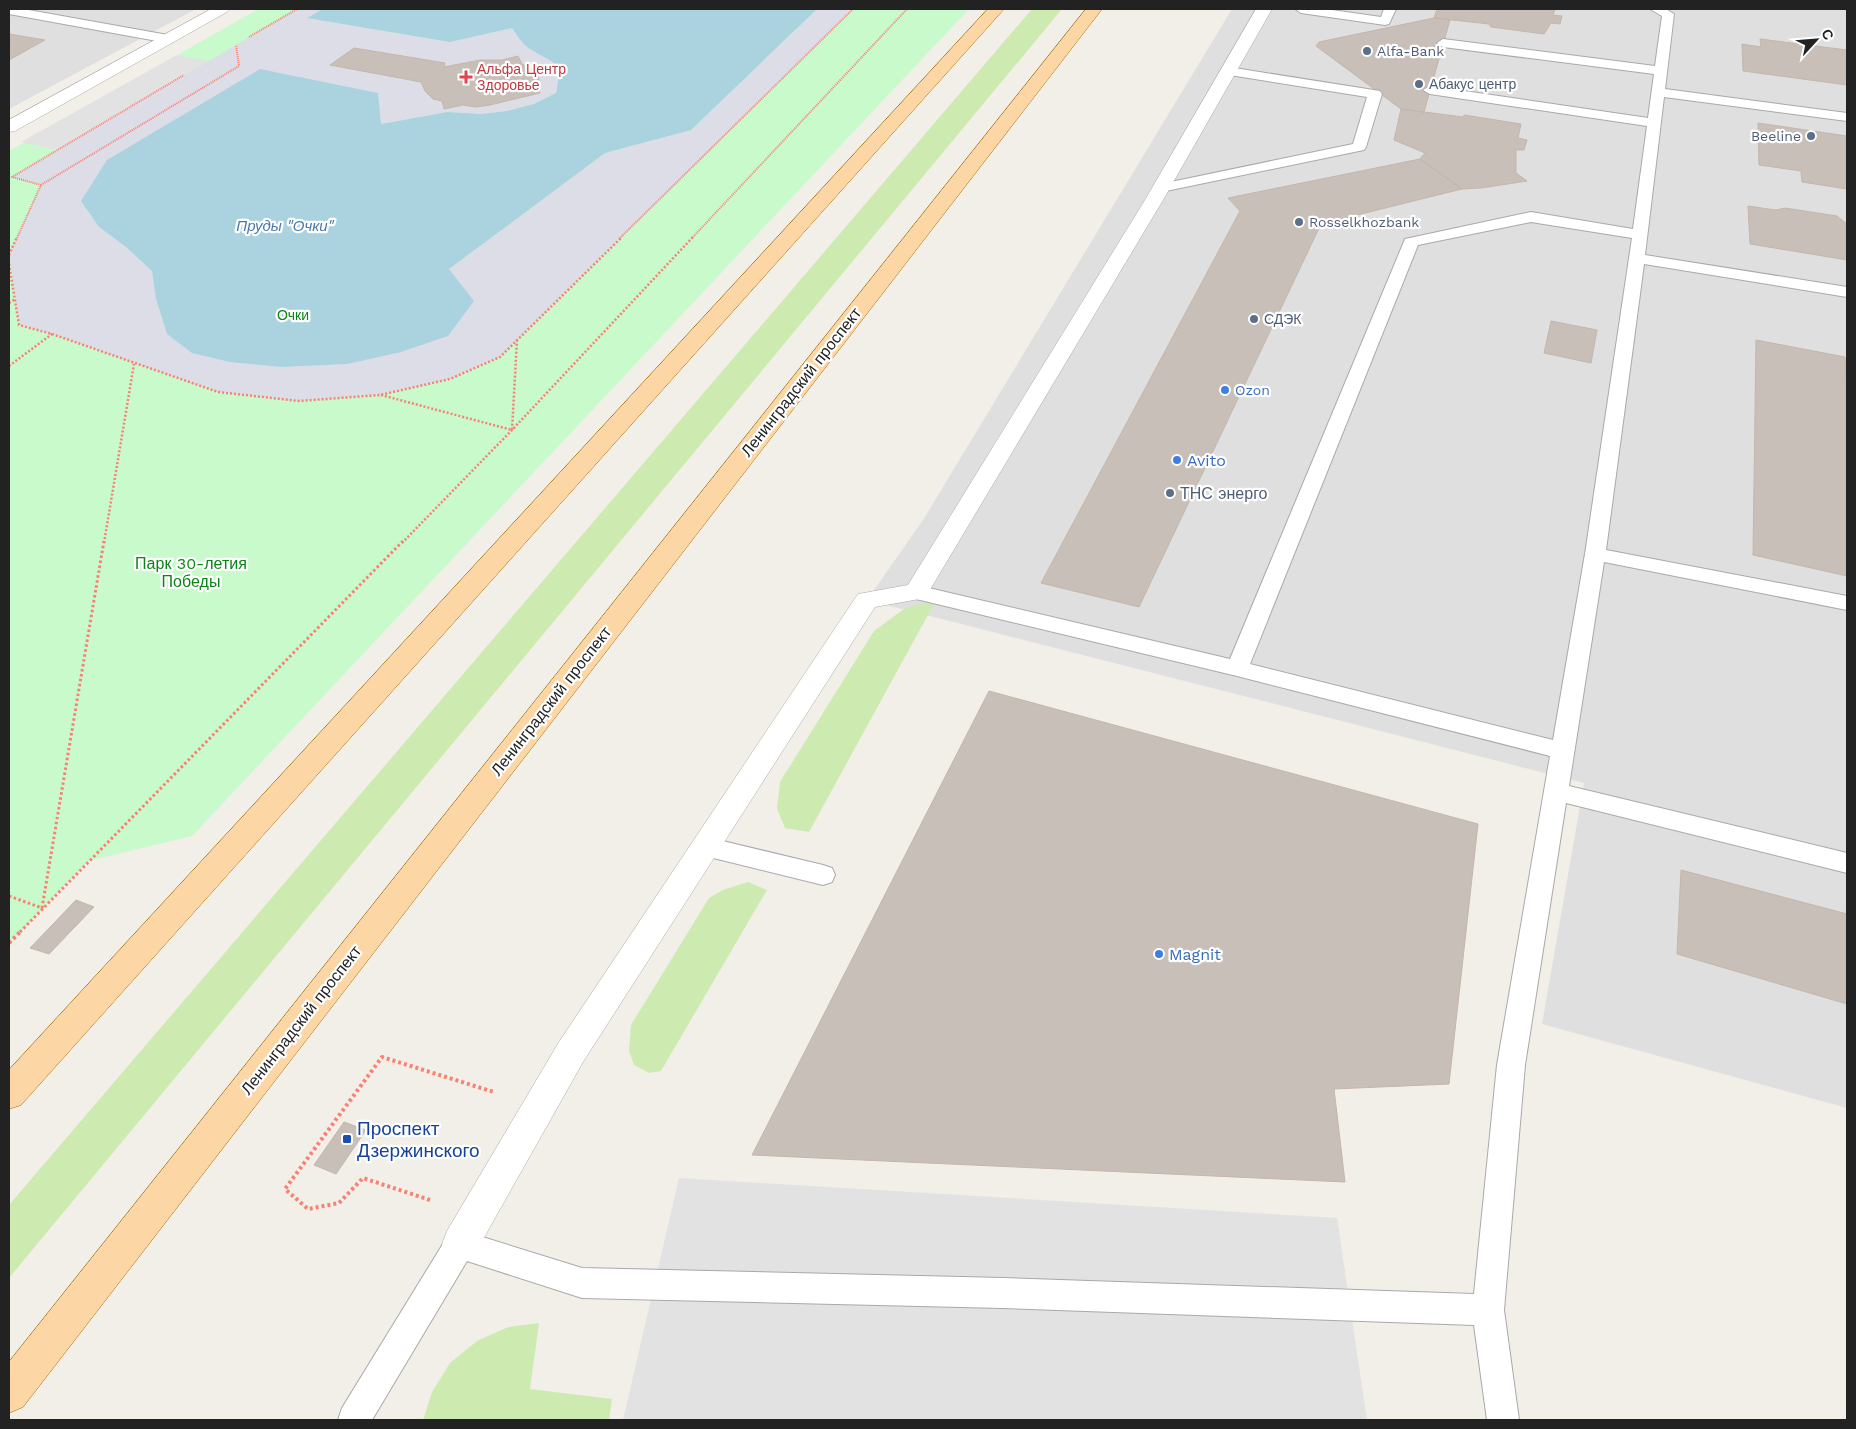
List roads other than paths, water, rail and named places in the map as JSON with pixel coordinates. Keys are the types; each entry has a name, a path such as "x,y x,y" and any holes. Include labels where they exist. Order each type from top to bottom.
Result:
{"main road":[{"path":"9,1094 996,9"},
{"name":"Ленинградский проспект","path":"9,1394 1094,9"}],"street":[{"path":"9,127 222,9"},
{"path":"460,1244 571,1052 867,600 916,592 1161,188 1264,9"}],"lane":[{"path":"1301,9 1390,24 1390,9"},
{"path":"1504,1420 1488,1310 1511,1065 1595,554 1638,247 1668,14 1656,9"},
{"path":"9,10 168,39"},
{"path":"1443,43 1661,71"},
{"path":"1161,188 1359,148 1378,94 1228,71"},
{"path":"1430,90 1654,123"},
{"path":"1658,92 1847,117"},
{"path":"1237,668 1410,242 1531,217 1638,247 1847,292"},
{"path":"1595,554 1847,603"},
{"path":"916,592 1237,668 1563,751"},
{"path":"1557,792 1847,864"},
{"path":"706,846 823,875"},
{"path":"354,1420 460,1244 582,1283 1003,1293 1488,1310"}],"water":[{"name":"Пруды \"Очки\"","path":"323,9 817,9 691,130 605,153 449,269 474,301 448,336 401,352 347,364 281,367 230,362 192,353 167,334 156,299 152,271 126,247 99,227 81,201 107,160 260,69 378,93 381,124 447,112 481,114 507,111 534,104 556,93 558,82 557,68 550,61 527,47 512,28 450,42 307,18"}],"place":[{"name":"Alfa-Bank","path":"1367,51"},
{"name":"Альфа Центр Здоровье","path":"466,77"},
{"name":"Абакус центр","path":"1419,84"},
{"name":"Beeline","path":"1811,136"},
{"name":"Rosselkhozbank","path":"1299,222"},
{"name":"СДЭК","path":"1254,319"},
{"name":"Ozon","path":"1225,390"},
{"name":"Avito","path":"1177,460"},
{"name":"ТНС энерго","path":"1170,493"},
{"name":"Magnit","path":"1159,954"},
{"name":"Проспект Дзержинского","path":"347,1139"}],"park label":[{"name":"Очки","path":"293,315"},
{"name":"Парк 30-летия Победы","path":"191,572"}]}
